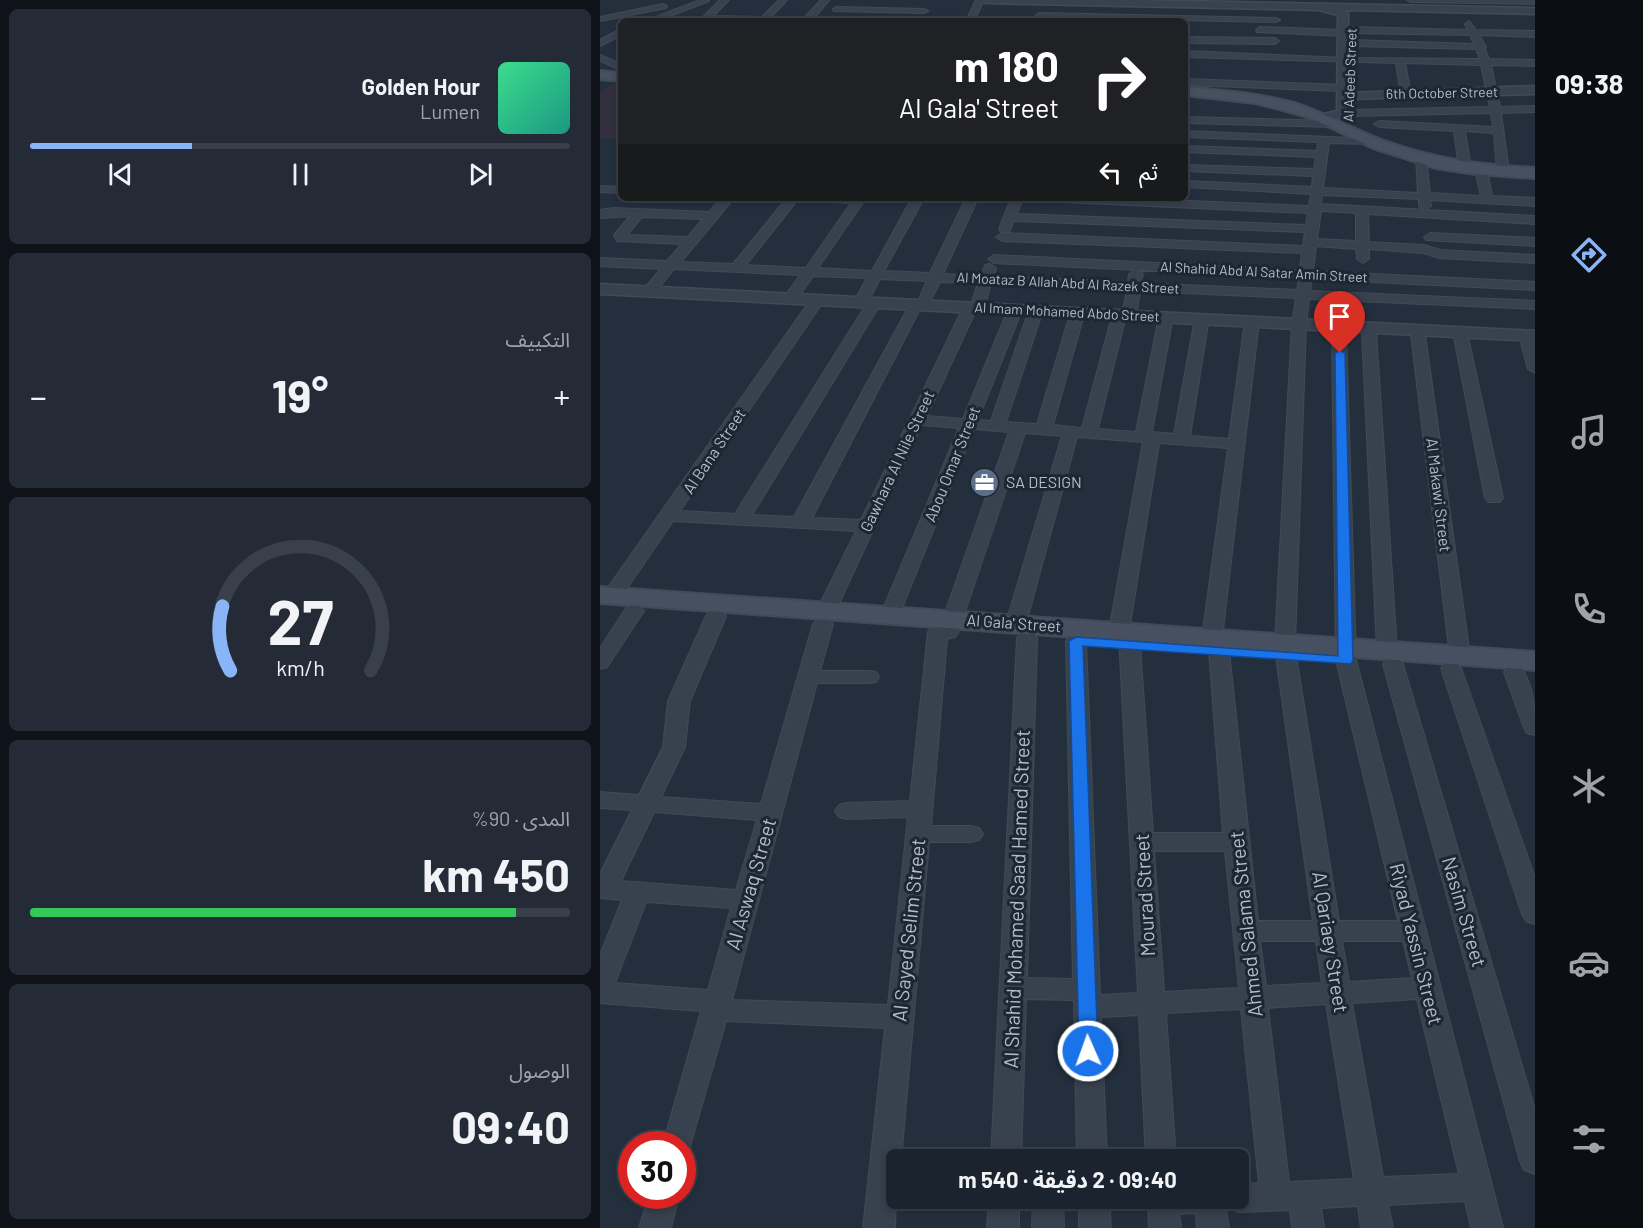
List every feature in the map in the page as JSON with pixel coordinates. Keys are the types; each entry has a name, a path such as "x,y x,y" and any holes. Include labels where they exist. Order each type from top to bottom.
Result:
{"main road":[{"path":"1188,92 1233,102 1301,104 1330,120 1349,122 1374,143 1425,146 1465,168 1535,173"},
{"name":"Al Gala' Street","path":"611,602 947,628 1126,636 1528,669"},
{"name":"Al Gala' Street","path":"611,602 716,616 825,617 891,614 947,628"},
{"name":"Al Gala' Street","path":"1022,631 1076,641 1126,636"}],"street":[{"path":"644,0 678,10"},
{"path":"711,18 735,0"},
{"path":"765,18 783,0"},
{"path":"809,18 825,0"},
{"path":"971,18 980,0"},
{"path":"986,0 1198,2 1299,7 1347,4 1383,7 1535,2"},
{"path":"990,11 996,0"},
{"path":"1411,0 1535,11"},
{"path":"658,18 704,1 724,1"},
{"path":"711,18 724,1"},
{"path":"1039,18 1041,1"},
{"path":"1149,18 1154,2"},
{"path":"600,21 663,6"},
{"path":"1275,6 1279,57"},
{"path":"610,7 648,18"},
{"name":"Al Adeeb Street","path":"1299,7 1342,12 1348,28 1350,44 1342,113 1330,120"},
{"name":"Al Adeeb Street","path":"1349,122 1346,80 1348,28 1356,11 1383,7"},
{"path":"817,9 926,8 919,18"},
{"path":"1188,19 1276,20"},
{"path":"600,21 618,32"},
{"path":"1469,23 1479,43 1489,74 1499,130 1503,172"},
{"path":"1254,30 1469,23 1535,24"},
{"path":"1348,28 1479,43 1535,34"},
{"path":"600,43 618,34"},
{"path":"1188,40 1278,41"},
{"path":"1479,43 1493,51"},
{"path":"1350,44 1535,43"},
{"path":"1188,54 1279,57 1346,80"},
{"path":"600,58 609,73 618,60"},
{"path":"1400,60 1404,92 1402,125"},
{"path":"1322,98 1346,80 1400,60 1535,63"},
{"path":"1188,64 1346,80"},
{"path":"1188,74 1346,80"},
{"path":"1402,74 1413,74"},
{"path":"1478,74 1489,74"},
{"path":"1188,82 1346,80"},
{"name":"6th October Street","path":"1346,80 1404,92 1535,88"},
{"path":"1233,102 1258,94 1301,104"},
{"path":"1349,122 1402,112 1535,109"},
{"path":"1188,120 1330,120"},
{"path":"1349,122 1402,125 1425,146 1424,196 1435,269"},
{"path":"1188,134 1374,143 1379,124"},
{"path":"1425,146 1459,128 1499,130"},
{"path":"1459,128 1465,168"},
{"name":"Al Qariaey Street","path":"1324,140 1299,326 1285,650 1337,993 1377,1228"},
{"path":"1188,149 1323,154"},
{"path":"1188,168 1320,173"},
{"path":"1481,170 1488,199"},
{"path":"1188,184 1318,190 1373,189 1424,196 1535,202"},
{"path":"600,189 618,190"},
{"path":"650,291 725,201"},
{"path":"736,269 791,201"},
{"path":"791,298 858,201"},
{"path":"740,520 866,305 875,275 916,201"},
{"path":"800,523 935,277 971,201"},
{"name":"Gawhara Al Nile Street","path":"825,617 917,420 986,280 1016,201"},
{"path":"1089,432 1134,286 1149,201"},
{"path":"1168,201 1535,220"},
{"path":"1362,210 1363,259"},
{"path":"639,213 620,235 621,238 692,241"},
{"path":"600,214 712,216"},
{"path":"1009,217 1145,222 1311,240 1425,249 1434,254 1535,259"},
{"path":"1002,237 1142,243 1311,240"},
{"path":"1430,237 1535,242"},
{"name":"Al Shahid Abd Al Satar Amin Street","path":"994,259 1515,282 1535,286"},
{"name":"Al Moataz B Allah Abd Al Razek Street","path":"600,262 1528,304"},
{"path":"1515,282 1528,304"},
{"name":"Al Imam Mohamed Abdo Street","path":"600,289 791,298 866,305 1531,338"},
{"name":"Al Imam Mohamed Abdo Street","path":"600,294 814,305 840,303"},
{"name":"Al Bana Street","path":"600,663 611,602 814,305"},
{"name":"Al Imam Mohamed Abdo Street","path":"972,310 1013,315 1123,318 1201,324 1252,324"},
{"name":"Abou Omar Street","path":"891,614 1013,315"},
{"path":"997,426 1034,316"},
{"path":"1044,429 1076,318"},
{"name":"Mourad Street","path":"1160,1149 1142,842 1126,636 1148,437 1165,322"},
{"path":"1181,439 1201,324"},
{"name":"Ahmed Salama Street","path":"1252,324 1216,645 1254,998 1290,1195 1308,1228"},
{"name":"Al Imam Mohamed Abdo Street","path":"1299,326 1339,331 1531,338"},
{"name":"Riyad Yassin Street","path":"1339,331 1345,654 1487,1228"},
{"name":"Nasim Street","path":"1369,332 1390,657 1535,1161"},
{"name":"Al Makawi Street","path":"1418,335 1456,662 1535,914"},
{"path":"1461,337 1494,498"},
{"path":"1531,338 1535,369"},
{"path":"917,420 1237,444"},
{"name":"Al Sayed Selim Street","path":"879,1228 918,834 947,628 1019,427"},
{"name":"Al Shahid Mohamed Saad Hamed Street","path":"1006,1149 1022,631 1071,431"},
{"path":"669,516 867,526"},
{"path":"716,616 679,701 674,747 602,889 746,900"},
{"name":"Al Aswaq Street","path":"682,1131 825,617"},
{"path":"1076,641 1092,1149"},
{"path":"1528,669 1535,728"},
{"path":"809,677 869,677"},
{"path":"600,800 770,813"},
{"path":"847,811 921,809"},
{"path":"918,834 971,834"},
{"path":"1142,842 1236,842"},
{"path":"600,988 638,891"},
{"path":"1246,931 1413,932"},
{"path":"1013,988 1086,999 1152,1004 1427,988"},
{"path":"600,993 717,1006 900,1017"},
{"path":"1249,1197 1477,1187"},
{"path":"655,1228 660,1209"},
{"path":"1003,1228 1004,1209"},
{"path":"1048,1209 1048,1228"},
{"path":"1094,1209 1095,1228"},
{"path":"1211,1209 1213,1228"}],"shaded area":[{"path":"612,84 618,84 618,139 600,139 600,93"}],"place":[{"name":"SA DESIGN","path":"985,482"}],"route":[{"path":"1088,1051 1076,641 1346,660 1340,353"}]}
